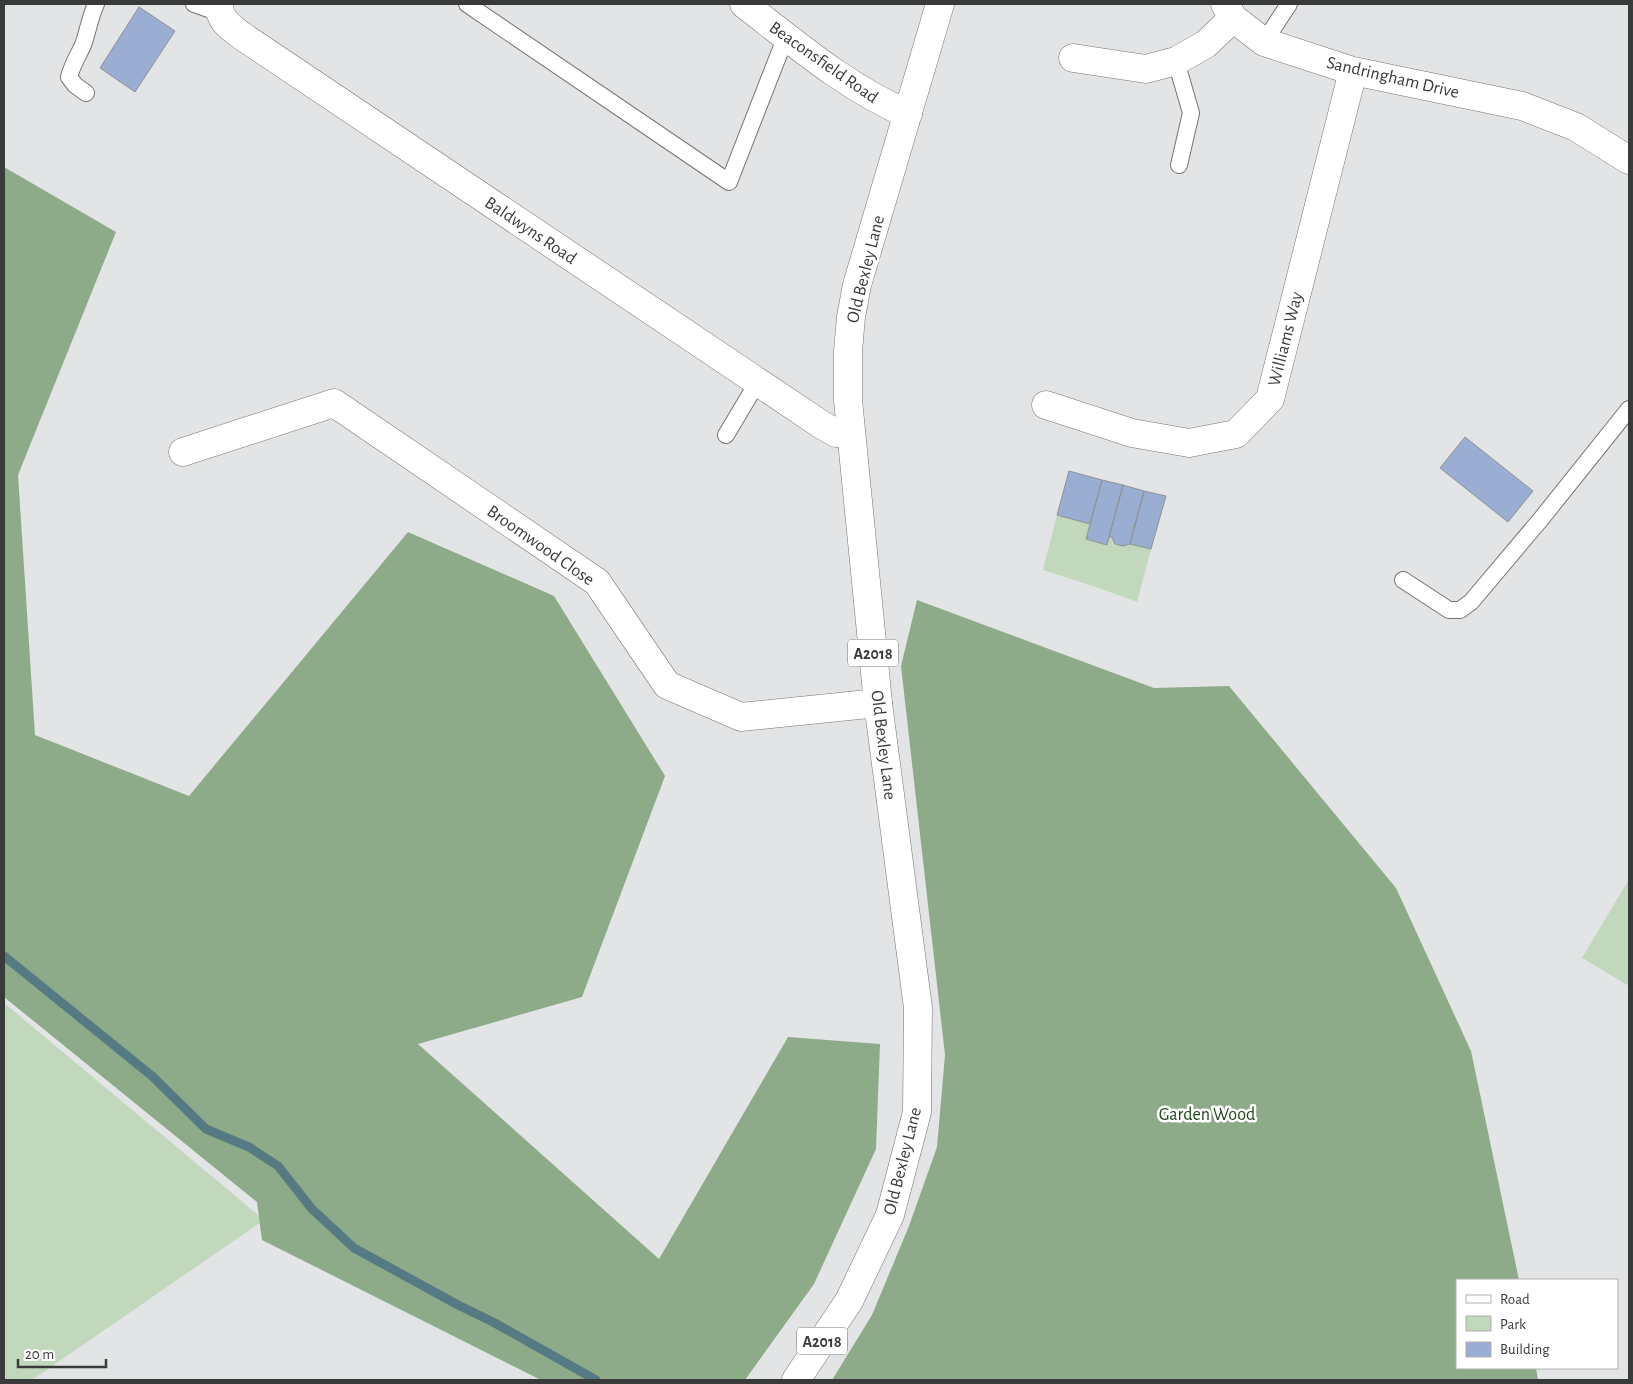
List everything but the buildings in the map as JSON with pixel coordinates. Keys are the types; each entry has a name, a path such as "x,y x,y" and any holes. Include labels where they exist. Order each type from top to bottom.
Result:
{"street":[{"name":"Beaconsfield Road","path":"744,4 866,94 908,114"},
{"name":"Old Bexley Lane","path":"796,1380 848,1301 890,1215 917,1112 918,1008 878,703 850,432 847,368 854,299 863,262 940,4"},
{"name":"Baldwyns Road","path":"219,8 225,22 242,36 758,383 830,431 850,432"},
{"name":"Sandringham Drive","path":"1229,11 1264,42 1353,71 1522,106 1576,127 1629,160"},
{"path":"1073,58 1146,69 1176,61 1206,44 1229,11"},
{"name":"Williams Way","path":"1046,405 1132,433 1188,443 1236,434 1270,399 1353,71"},
{"name":"Broomwood Close","path":"183,452 334,403 597,582 666,685 741,717 878,703"}],"lane":[{"path":"86,93 75,85 69,77 72,65 83,44 96,4"},
{"path":"194,4 219,8"},
{"path":"467,4 729,182 786,36"},
{"path":"1264,42 1289,4"},
{"path":"1176,61 1191,113 1179,165"},
{"path":"726,435 758,383"},
{"path":"1403,580 1449,610 1460,610 1471,602 1541,519 1629,409"}],"green space":[{"path":"4,167 116,232 18,475 35,735 189,796 408,532 554,596 665,776 582,997 418,1044 659,1259 788,1037 880,1044 876,1149 814,1284 745,1380 541,1380 262,1240 257,1202 4,997"},
{"path":"1057,515 1090,524 1107,544 1109,537 1112,537 1115,544 1123,546 1129,543 1151,549 1137,602 1043,570"},
{"name":"Garden Wood","path":"917,600 1154,688 1229,686 1396,888 1471,1051 1519,1279 1456,1279 1456,1369 1536,1369 1538,1380 832,1380 872,1315 909,1226 937,1147 945,1055 901,666"},
{"path":"1629,879 1629,986 1582,958"},
{"path":"4,1003 264,1220 32,1380 4,1380"}],"waterway":[{"path":"4,956 152,1076 206,1129 249,1147 278,1166 312,1209 354,1248 493,1322 596,1380"}]}
